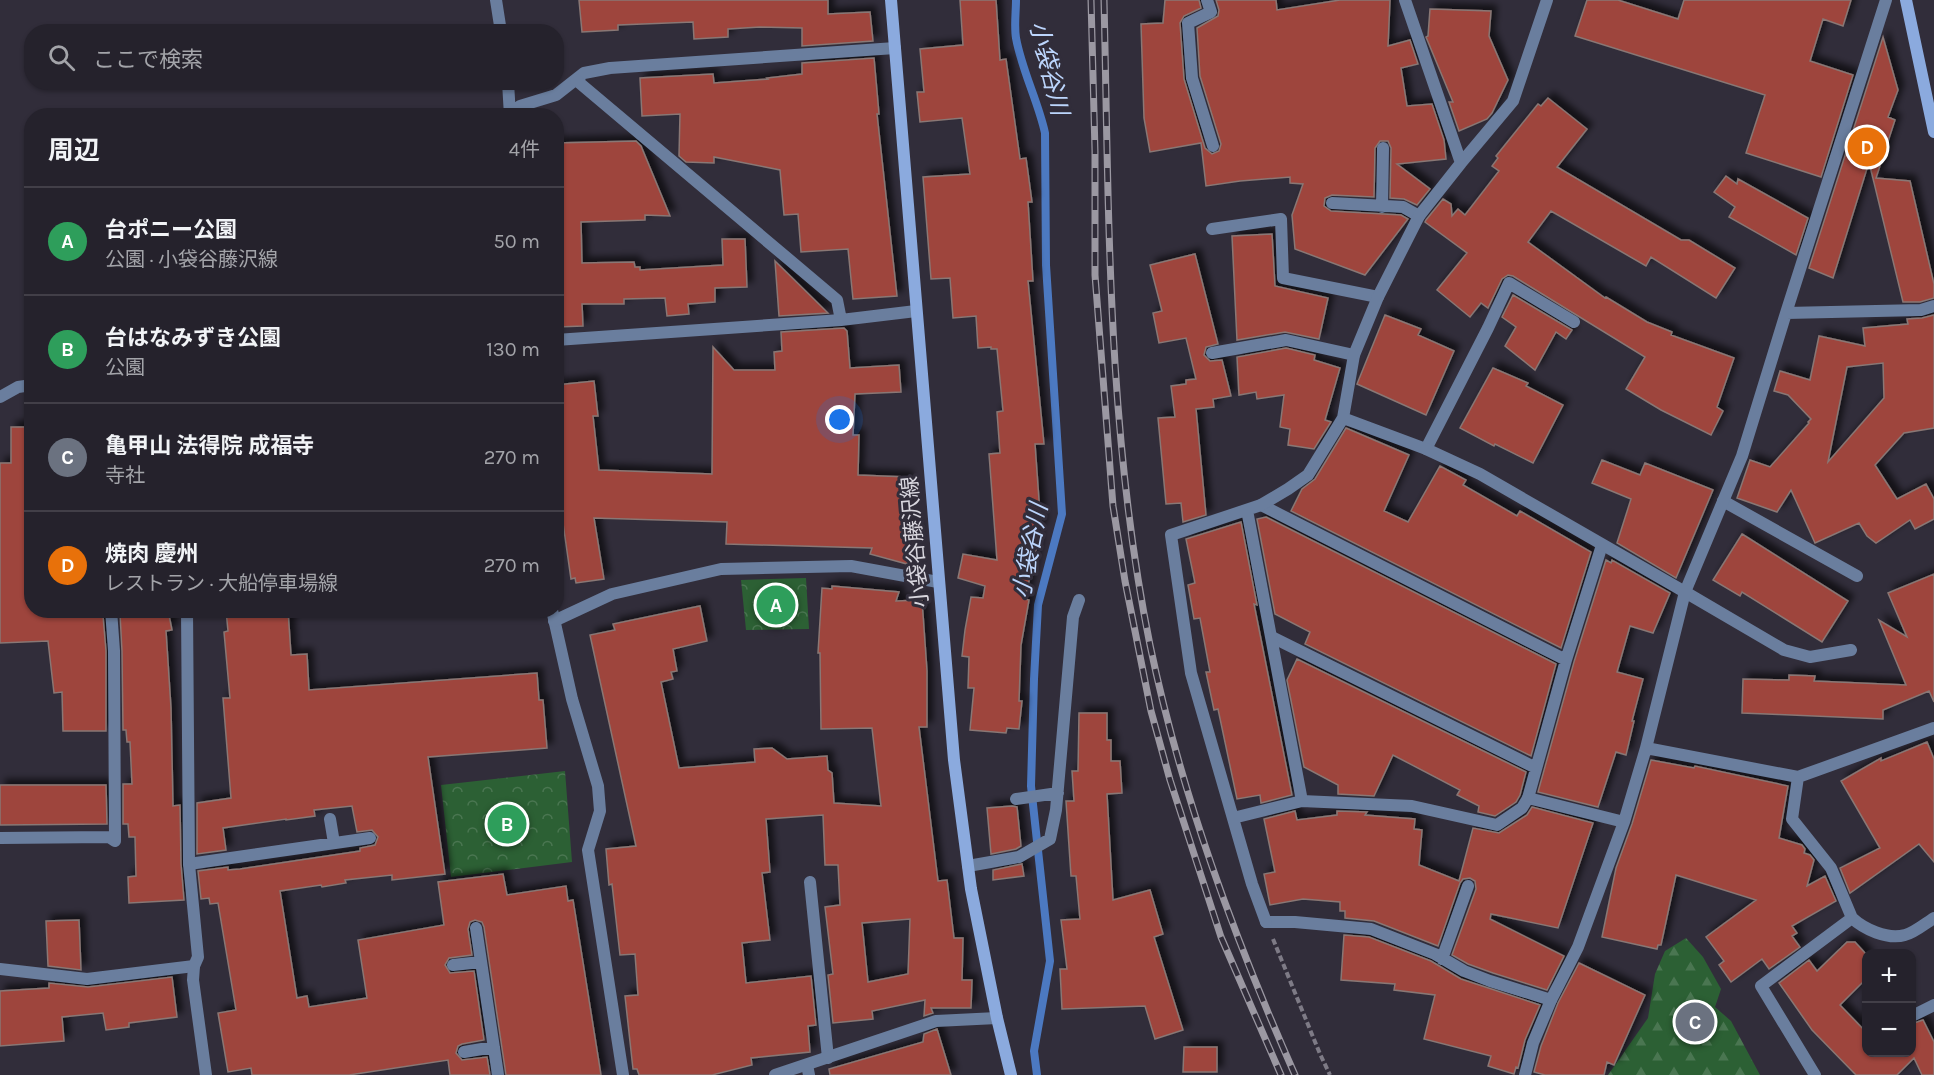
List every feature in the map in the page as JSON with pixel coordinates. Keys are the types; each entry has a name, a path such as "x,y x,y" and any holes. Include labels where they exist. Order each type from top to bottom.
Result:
{"main road":[{"name":"小袋谷藤沢線","path":"891,0 954,760 968,866 997,1018 1011,1075"},
{"path":"1906,0 1934,132"}],"street":[{"path":"496,0 500,24"},
{"path":"1207,0 1211,12 1188,23 1192,78 1213,146"},
{"path":"1405,0 1461,163"},
{"path":"1547,0 1513,101 1419,216 1378,297 1354,356 1343,418 1308,475 1261,505 1171,535 1191,673 1252,884 1266,922 1295,922 1371,929 1490,981 1551,1000"},
{"path":"1525,1075 1533,1043 1551,1000 1578,948 1624,822 1646,748 1685,592 1742,456 1886,0"},
{"path":"564,89 584,73 610,68 895,48"},
{"path":"576,80 837,300 842,320"},
{"path":"508,90 510,108"},
{"path":"518,108 556,95 563,90"},
{"path":"1382,207 1383,148"},
{"path":"1332,203 1403,207 1419,216"},
{"path":"1212,229 1281,219 1283,278 1378,297"},
{"path":"1426,449 1509,283 1574,322"},
{"path":"1786,313 1921,310 1934,306"},
{"path":"564,339 842,320 916,311"},
{"path":"1212,353 1286,340 1354,356"},
{"path":"0,397 24,386"},
{"path":"1343,418 1426,449 1480,474 1784,650 1809,657 1851,650"},
{"path":"1724,501 1857,576"},
{"path":"1261,505 1566,660"},
{"path":"1247,510 1302,801"},
{"path":"1233,818 1302,801 1412,806 1497,825 1522,808 1528,798 1566,660 1602,545"},
{"path":"564,612 612,594 721,569 850,566 938,582"},
{"path":"968,866 1019,857 1050,839 1058,793 1073,617 1079,600"},
{"path":"0,838 108,837 115,841 114,651 112,618"},
{"path":"187,618 189,864 198,957 194,966 193,980 206,1075"},
{"path":"553,618 572,699 598,786 600,811 588,850 623,1075"},
{"path":"1272,637 1536,768"},
{"path":"1646,748 1798,777 1934,728"},
{"path":"1798,777 1792,819 1831,868 1852,918 1864,929 1883,934 1905,935 1934,918"},
{"path":"1016,799 1058,793"},
{"path":"1528,798 1624,822"},
{"path":"330,819 334,843"},
{"path":"189,864 370,838"},
{"path":"810,882 828,1058"},
{"path":"1442,959 1468,886"},
{"path":"1815,1075 1761,986 1852,918"},
{"path":"476,928 498,1075"},
{"path":"453,966 481,962"},
{"path":"0,969 87,979 194,966"},
{"path":"1916,1014 1934,1005"},
{"path":"775,1075 808,1070 828,1058 936,1021 997,1018"},
{"path":"464,1052 494,1047"}],"path":[{"path":"1266,922 1330,1075"}],"green space":[{"path":"806,578 809,629 746,630 741,580"},
{"path":"565,771 572,862 451,877 441,785"},
{"path":"1686,938 1703,957 1721,989 1715,1007 1731,1021 1760,1075 1608,1075 1648,1018 1655,974 1665,951"}],"building":[{"path":"579,0 828,0 828,14 870,12 873,41 802,46 802,28 760,27 728,29 728,37 694,39 693,22 618,25 618,30 582,32"},
{"path":"960,0 996,0 1000,60 1006,59 1020,159 1026,158 1032,202 1028,202 1033,281 1028,281 1044,444 1035,444 1041,528 1036,528 1037,545 1025,599 1029,600 1021,645 1019,701 1022,701 1019,729 1007,728 1006,733 970,730 974,688 968,688 969,657 962,656 971,597 983,598 985,586 958,578 963,554 997,560 989,454 1000,453 997,412 1003,411 997,349 978,348 976,316 953,318 950,278 931,279 923,177 970,174 962,118 920,122 917,92 924,92 920,49 963,45"},
{"path":"1165,0 1199,0 1201,8 1184,16 1180,23 1184,79 1205,148 1212,154 1219,151 1221,144 1200,76 1197,28 1218,16 1216,0 1276,0 1277,10 1340,0 1390,0 1388,46 1410,40 1418,64 1401,68 1407,106 1432,104 1444,140 1446,159 1397,164 1430,189 1417,205 1404,199 1390,198 1391,148 1388,141 1380,141 1375,148 1374,197 1332,195 1325,198 1324,206 1331,211 1401,215 1408,219 1365,275 1295,249 1292,215 1303,184 1290,183 1290,177 1206,186 1201,143 1150,152 1144,118 1141,24 1163,23"},
{"path":"1587,0 1618,0 1678,19 1684,0 1851,0 1843,26 1823,19 1810,61 1853,75 1821,177 1746,153 1765,95 1575,36"},
{"path":"1430,9 1491,11 1489,36 1508,80 1487,119 1459,131 1449,102 1453,102 1426,37 1428,36"},
{"path":"1883,37 1898,90 1888,117 1895,120 1876,178 1910,181 1934,284 1934,298 1920,302 1903,302 1869,162 1833,278 1809,268"},
{"path":"874,58 879,114 877,114 897,296 853,299 848,249 801,252 798,214 784,215 780,170 714,157 714,163 686,162 679,156 680,114 642,116 640,78 713,74 714,83 768,79 802,74 802,63"},
{"path":"1548,98 1587,129 1557,167 1681,240 1689,240 1735,268 1716,298 1651,257 1646,266 1551,211 1528,242 1605,298 1647,322 1672,332 1671,335 1734,358 1717,407 1723,411 1711,435 1661,410 1626,389 1645,357 1513,276 1508,275 1502,279 1488,308 1481,303 1470,317 1437,290 1467,253 1425,222 1426,220 1443,199 1451,204 1452,216 1458,209 1465,215 1499,171 1492,166 1498,158 1496,156 1538,104 1541,106"},
{"path":"636,141 641,146 670,216 645,215 645,220 581,222 582,263 634,262 635,267 640,267 640,270 723,265 722,239 745,239 747,287 715,288 715,302 688,304 689,314 667,316 665,298 624,299 624,304 582,304 583,326 564,327 564,143"},
{"path":"1726,176 1737,184 1738,179 1808,218 1796,255 1729,217 1735,207 1714,192"},
{"path":"1272,234 1275,286 1328,298 1319,339 1285,332 1237,340 1232,236"},
{"path":"1195,254 1218,344 1206,347 1204,355 1210,361 1222,360 1231,396 1213,399 1214,407 1196,409 1206,515 1183,522 1181,503 1166,504 1158,418 1175,417 1171,386 1186,384 1186,380 1196,379 1186,338 1159,343 1153,313 1162,311 1150,265"},
{"path":"775,261 828,313 779,316"},
{"path":"1513,295 1572,330 1566,339 1556,332 1535,370 1505,346 1516,327 1502,317"},
{"path":"1385,315 1421,329 1418,335 1454,351 1426,415 1357,384"},
{"path":"1934,315 1934,428 1904,433 1875,465 1897,499 1926,484 1934,499 1934,519 1915,529 1910,520 1876,543 1867,536 1859,523 1815,543 1791,490 1777,512 1737,498 1750,460 1770,467 1811,419 1788,395 1774,391 1780,371 1810,380 1819,336 1865,346 1863,328 1908,324 1907,319","holes":["1883,363 1884,398 1828,462 1847,367"]},
{"path":"844,328 847,331 850,368 899,365 901,392 855,394 853,435 859,435 858,475 907,477 906,527 917,530 907,564 870,554 872,548 726,544 727,522 594,518 604,579 576,583 575,578 571,579 564,530 564,384 594,381 598,416 593,416 599,470 712,474 713,347 734,370 775,370 774,352 782,351 781,332"},
{"path":"1286,348 1315,355 1314,360 1340,368 1325,420 1331,422 1314,449 1288,445 1290,429 1280,427 1284,395 1257,399 1256,392 1239,395 1237,357"},
{"path":"1493,368 1528,383 1526,386 1563,405 1533,463 1460,428"},
{"path":"11,427 24,427 24,618 103,618 106,651 106,731 63,731 62,692 54,693 48,641 0,643 0,463 11,463"},
{"path":"1346,428 1409,455 1384,511 1408,522 1440,466 1466,480 1463,485 1517,516 1520,511 1591,552 1561,648 1291,511 1302,489 1315,479"},
{"path":"1602,460 1640,475 1645,463 1713,490 1676,578 1617,543 1631,499 1592,483"},
{"path":"1266,517 1556,664 1531,756 1305,644 1310,632 1275,614 1257,519"},
{"path":"1241,522 1257,605 1254,604 1292,795 1261,803 1260,795 1237,799 1218,709 1214,710 1206,672 1210,672 1200,618 1194,619 1188,585 1195,583 1186,539"},
{"path":"1742,534 1848,601 1822,642 1742,592 1740,596 1713,580"},
{"path":"1606,560 1611,563 1612,560 1670,593 1653,633 1630,626 1617,672 1643,679 1626,755 1616,752 1598,807 1538,792 1574,662"},
{"path":"1934,574 1934,702 1929,691 1883,710 1883,719 1742,713 1743,679 1789,680 1789,675 1815,676 1814,681 1906,685 1879,620 1907,637 1888,593"},
{"path":"832,586 899,592 896,601 922,600 927,671 927,727 919,727 938,881 947,880 954,938 963,938 962,980 972,980 971,1008 931,1008 933,1013 924,1016 925,1000 872,1011 873,1019 833,1023 828,975 833,974 825,907 840,905 838,865 825,865 823,815 766,819 770,872 762,873 770,940 742,943 746,983 811,976 816,1025 808,1026 810,1052 751,1058 752,1065 712,1075 639,1075 637,1069 633,1069 625,996 638,995 635,954 620,955 606,849 636,846 590,635 615,630 613,624 700,606 707,641 673,649 677,671 671,672 673,679 661,682 679,768 755,762 754,749 772,748 787,759 827,756 828,770 832,773 834,803 881,806 872,728 821,729 820,653 818,653 822,588 832,589","holes":["910,919 908,974 868,982 862,923"]},
{"path":"120,618 170,618 172,630 166,631 171,708 173,806 180,805 184,900 129,903 128,877 136,876 135,837 129,837 128,824 123,824 123,784 132,784 130,742 127,742 126,730 123,730"},
{"path":"227,618 289,618 291,655 307,654 309,690 537,673 539,700 543,700 547,748 428,757 445,874 392,880 392,875 345,880 346,883 322,887 321,885 280,891 297,998 307,996 309,1007 367,998 358,940 444,925 438,882 503,874 507,895 566,886 568,901 573,900 601,1075 506,1075 484,927 482,922 475,920 470,922 468,929 472,955 449,958 445,965 450,973 474,971 484,1040 462,1044 458,1046 456,1053 462,1060 487,1057 490,1075 450,1075 448,1060 349,1075 252,1075 251,1068 228,1072 218,1013 236,1010 218,903 210,904 209,898 201,899 198,871 228,867 228,870 240,869 360,851 360,848 375,845 378,837 372,830 357,832 352,806 314,810 315,816 223,828 226,850 197,854 197,803 231,798 223,698 230,698 224,632 228,631"},
{"path":"1297,659 1526,772 1516,802 1495,816 1478,812 1479,806 1457,795 1460,790 1393,755 1374,796 1338,794 1338,785 1304,767 1287,680"},
{"path":"1079,713 1107,713 1107,740 1111,740 1111,761 1120,761 1122,793 1107,794 1113,900 1150,890 1163,934 1154,937 1183,1030 1155,1039 1145,1006 1062,1009 1060,969 1067,969 1061,920 1080,919 1076,876 1071,876 1066,801 1074,801 1072,771 1078,771"},
{"path":"1927,742 1934,759 1934,862 1919,844 1850,893 1840,868 1880,848 1841,781 1881,758 1881,761"},
{"path":"1651,760 1694,768 1695,766 1788,786 1779,838 1802,845 1805,849 1804,853 1810,855 1814,860 1807,886 1825,876 1836,901 1792,926 1797,933 1792,936 1800,947 1769,969 1762,959 1731,982 1719,965 1724,961 1706,937 1756,900 1676,875 1661,945 1658,945 1657,949 1602,937 1616,868"},
{"path":"0,785 106,785 107,824 0,825"},
{"path":"1017,807 1021,846 991,854 987,808"},
{"path":"1532,807 1593,823 1558,928 1491,914 1490,919 1564,956 1547,990 1468,964 1452,955 1476,889 1475,881 1470,878 1463,879 1460,883 1438,946 1374,921 1345,918 1345,911 1340,911 1340,902 1303,899 1270,905 1264,874 1275,872 1264,819 1295,811 1297,820 1337,815 1337,811 1367,812 1365,815 1415,819 1414,829 1422,830 1419,865 1459,881 1473,828 1499,833 1527,815"},
{"path":"1022,864 1024,876 993,880 993,870"},
{"path":"79,920 81,970 48,966 46,921"},
{"path":"1344,935 1369,937 1431,961 1461,979 1540,1005 1514,1074 1488,1066 1491,1056 1424,1039 1435,995 1394,990 1395,984 1341,980"},
{"path":"1847,942 1855,942 1862,950 1862,983 1840,1005 1862,1028 1862,1057 1916,1057 1916,1022 1923,1020 1934,1042 1934,1075 1922,1075 1914,1058 1897,1075 1856,1075 1812,1030 1779,983 1809,960 1817,971"},
{"path":"1579,963 1645,995 1614,1065 1607,1062 1604,1075 1545,1075 1534,1072 1541,1046 1558,1003"},
{"path":"172,977 177,1017 129,1023 129,1027 106,1030 103,1013 62,1017 64,1041 0,1046 0,991 49,988 49,983 88,987"},
{"path":"937,1029 951,1075 830,1075 829,1069 923,1042 924,1034"},
{"path":"1184,1047 1217,1047 1217,1072 1183,1072"}],"waterway":[{"name":"小袋谷川","path":"1016,0 1016,38 1045,133 1046,265 1062,514 1038,605 1034,679 1031,786 1050,961 1034,1051 1037,1075"}],"railway":[{"path":"1091,0 1095,151 1095,275 1113,506 1125,581 1151,711 1170,780 1221,937 1281,1075"},
{"path":"1104,0 1109,243 1118,404 1125,485 1150,645 1177,756 1211,864 1251,971 1295,1075"}],"place":[{"name":"焼肉 慶州","path":"1867,147"},
{"name":"台ポニー公園","path":"776,605"},
{"name":"台はなみずき公園","path":"507,824"},
{"name":"亀甲山 法得院 成福寺","path":"1695,1022"}]}
